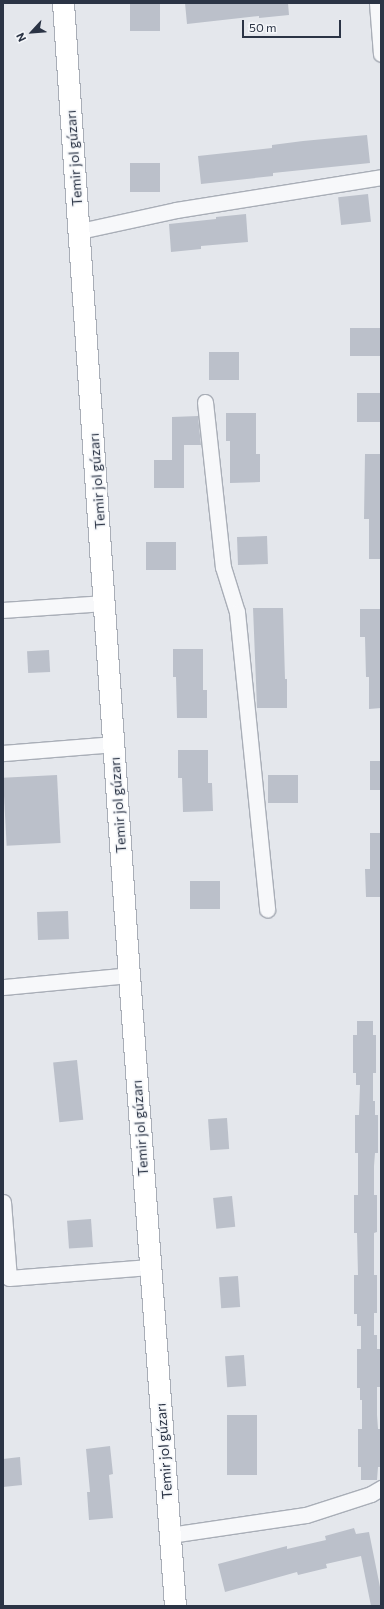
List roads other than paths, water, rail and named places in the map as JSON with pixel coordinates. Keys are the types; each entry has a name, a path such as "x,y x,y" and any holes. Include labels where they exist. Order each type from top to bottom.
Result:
{"street":[{"name":"Temir jol gúzarı","path":"63,3 80,231 129,975 175,1606"},
{"path":"376,3 381,54"},
{"path":"80,231 176,210 381,177"},
{"path":"205,402 223,567 236,612 267,909"},
{"path":"3,610 105,602"},
{"path":"3,753 114,744"},
{"path":"3,987 129,975"},
{"path":"3,1202 9,1278 150,1267"},
{"path":"170,1536 306,1515 371,1494 381,1488"}]}
